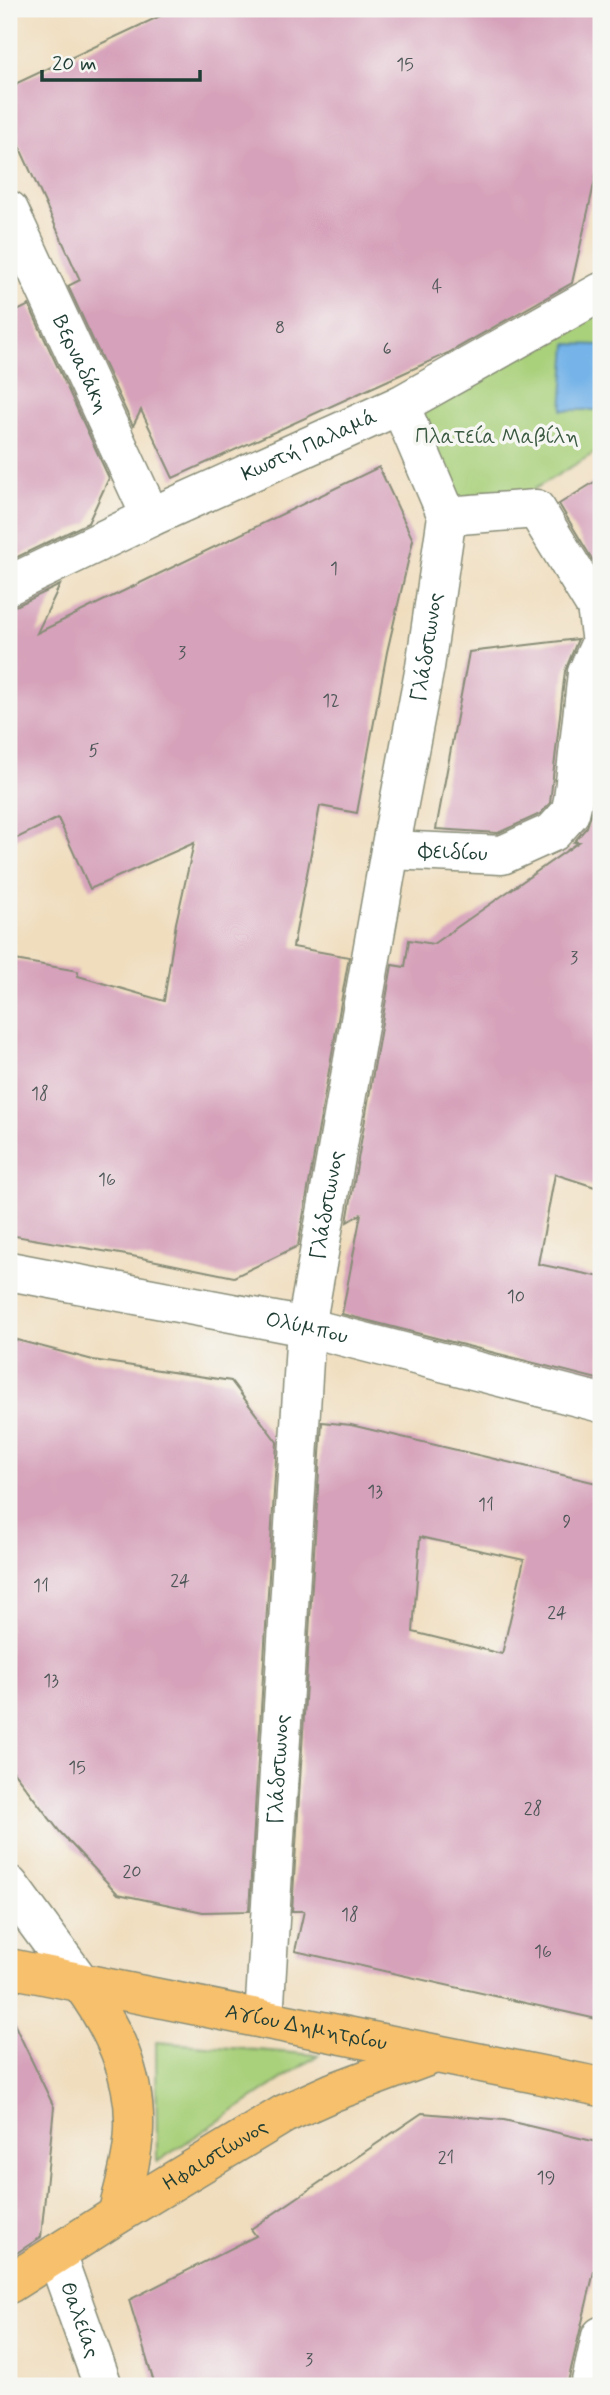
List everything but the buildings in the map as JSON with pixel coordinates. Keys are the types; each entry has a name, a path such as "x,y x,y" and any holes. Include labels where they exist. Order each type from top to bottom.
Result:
{"main road":[{"name":"Αγίου Δημητρίου","path":"9,1968 601,2087"},
{"path":"81,1983 104,2015 130,2087 134,2130 128,2172 117,2215"},
{"name":"Ηφαιστίωνος","path":"9,2284 284,2114 333,2092 435,2054"}],"street":[{"name":"Βερναδάκη","path":"9,210 151,517"},
{"name":"Κωστή Παλαμά","path":"9,585 151,517 400,405 601,292"},
{"path":"400,405 447,516"},
{"name":"Φειδίου","path":"390,850 502,855 553,832 563,823 570,813 573,800 594,665 601,642 596,607 536,509 447,516"},
{"name":"Γλάδστωνος","path":"264,2020 306,1327 425,667 447,516"},
{"name":"Ολύμπου","path":"9,1272 306,1327 601,1403"},
{"path":"9,1885 81,1983"},
{"name":"Θαλείας","path":"56,2254 103,2386"},
{"path":"590,2386 601,2336"}],"green space":[{"name":"Πλατεία Μαβίλη","path":"601,308 601,449 516,500 447,504 413,411"},
{"path":"156,2042 318,2055 157,2162"}],"water":[{"path":"567,344 601,345 601,410 562,410"}]}
